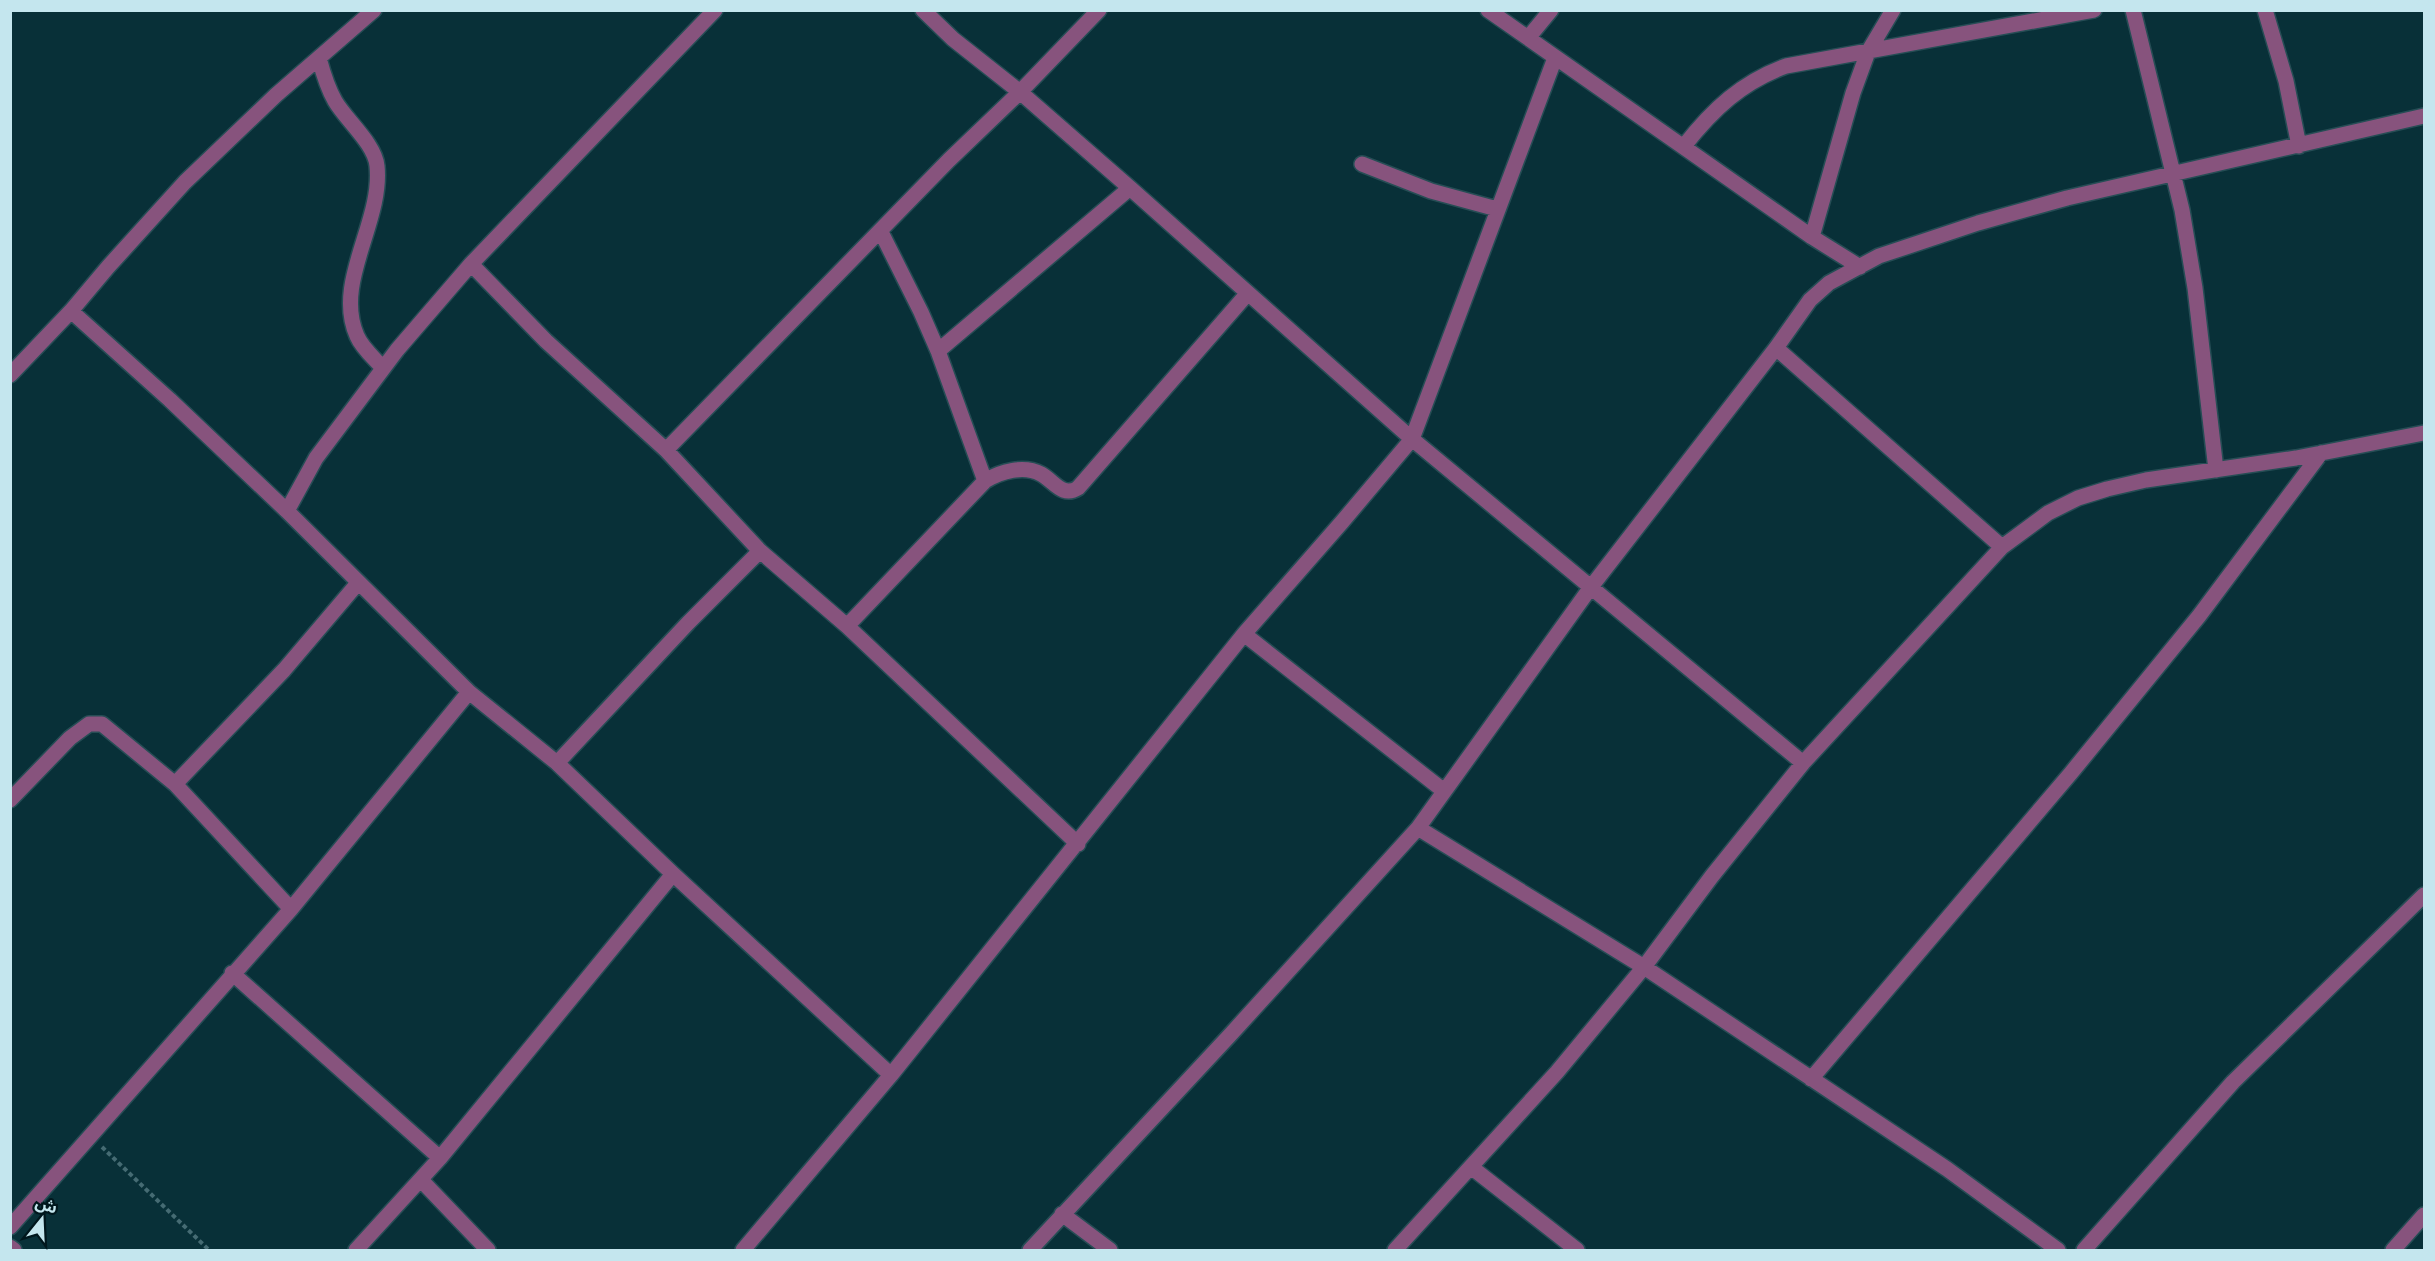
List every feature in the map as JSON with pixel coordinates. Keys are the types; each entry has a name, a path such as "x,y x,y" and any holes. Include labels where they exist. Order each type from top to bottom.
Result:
{"street":[{"path":"10,375 71,311 185,182 276,95 374,10"},
{"path":"287,511 316,458 383,368 471,264 715,10"},
{"path":"923,10 953,39 1020,92 1131,188 1412,438 1803,763"},
{"path":"666,450 1099,10"},
{"path":"1488,10 1812,237 1860,267"},
{"path":"1528,38 1551,10"},
{"path":"1812,237 1845,116 1868,52 1893,10"},
{"path":"1684,146 1719,106 1735,92 1767,73 1786,66 2094,10"},
{"path":"2133,10 2174,172 2195,288 2216,470"},
{"path":"2265,10 2286,81 2299,146"},
{"path":"319,58 327,85 336,103 370,148 377,162 373,208 351,287 351,317 357,337 383,368"},
{"path":"743,1251 891,1075 1244,634 1412,438 1556,58"},
{"path":"1029,1251 1418,828 1591,587 1776,348 1810,300 1829,283 1879,256 1978,223 2174,172 2299,146 2424,116"},
{"path":"1362,164 1431,191 1497,209"},
{"path":"938,351 1131,188"},
{"path":"880,232 921,312 938,351 985,481"},
{"path":"471,264 546,340 666,450 760,551 847,626 1078,844"},
{"path":"847,626 985,481 1005,471 1026,471 1041,474 1063,491 1071,492 1078,488 1248,293"},
{"path":"71,311 170,400 287,511 469,692 557,763 673,874 891,1075"},
{"path":"1776,348 2002,547"},
{"path":"1395,1251 1557,1072 1644,967 1712,876 1803,763 2002,547 2048,513 2078,498 2146,480 2321,453 2424,433"},
{"path":"1811,1079 2071,773 2199,616 2321,453"},
{"path":"557,763 688,623 760,551"},
{"path":"175,784 284,670 358,583"},
{"path":"1244,634 1444,791"},
{"path":"10,1227 291,909 469,692"},
{"path":"10,800 69,738 89,724 96,723 107,727 175,784 291,909"},
{"path":"1418,828 1644,967 1947,1169 2058,1251"},
{"path":"356,1251 440,1158 673,874"},
{"path":"2084,1251 2233,1082 2424,895"},
{"path":"232,974 440,1158"},
{"path":"1471,1167 1577,1251"},
{"path":"421,1180 488,1251"},
{"path":"1062,1214 1110,1251"},
{"path":"2393,1251 2424,1215"},
{"path":"10,1247 14,1251"}],"path":[{"path":"89,1135 209,1251"}]}
